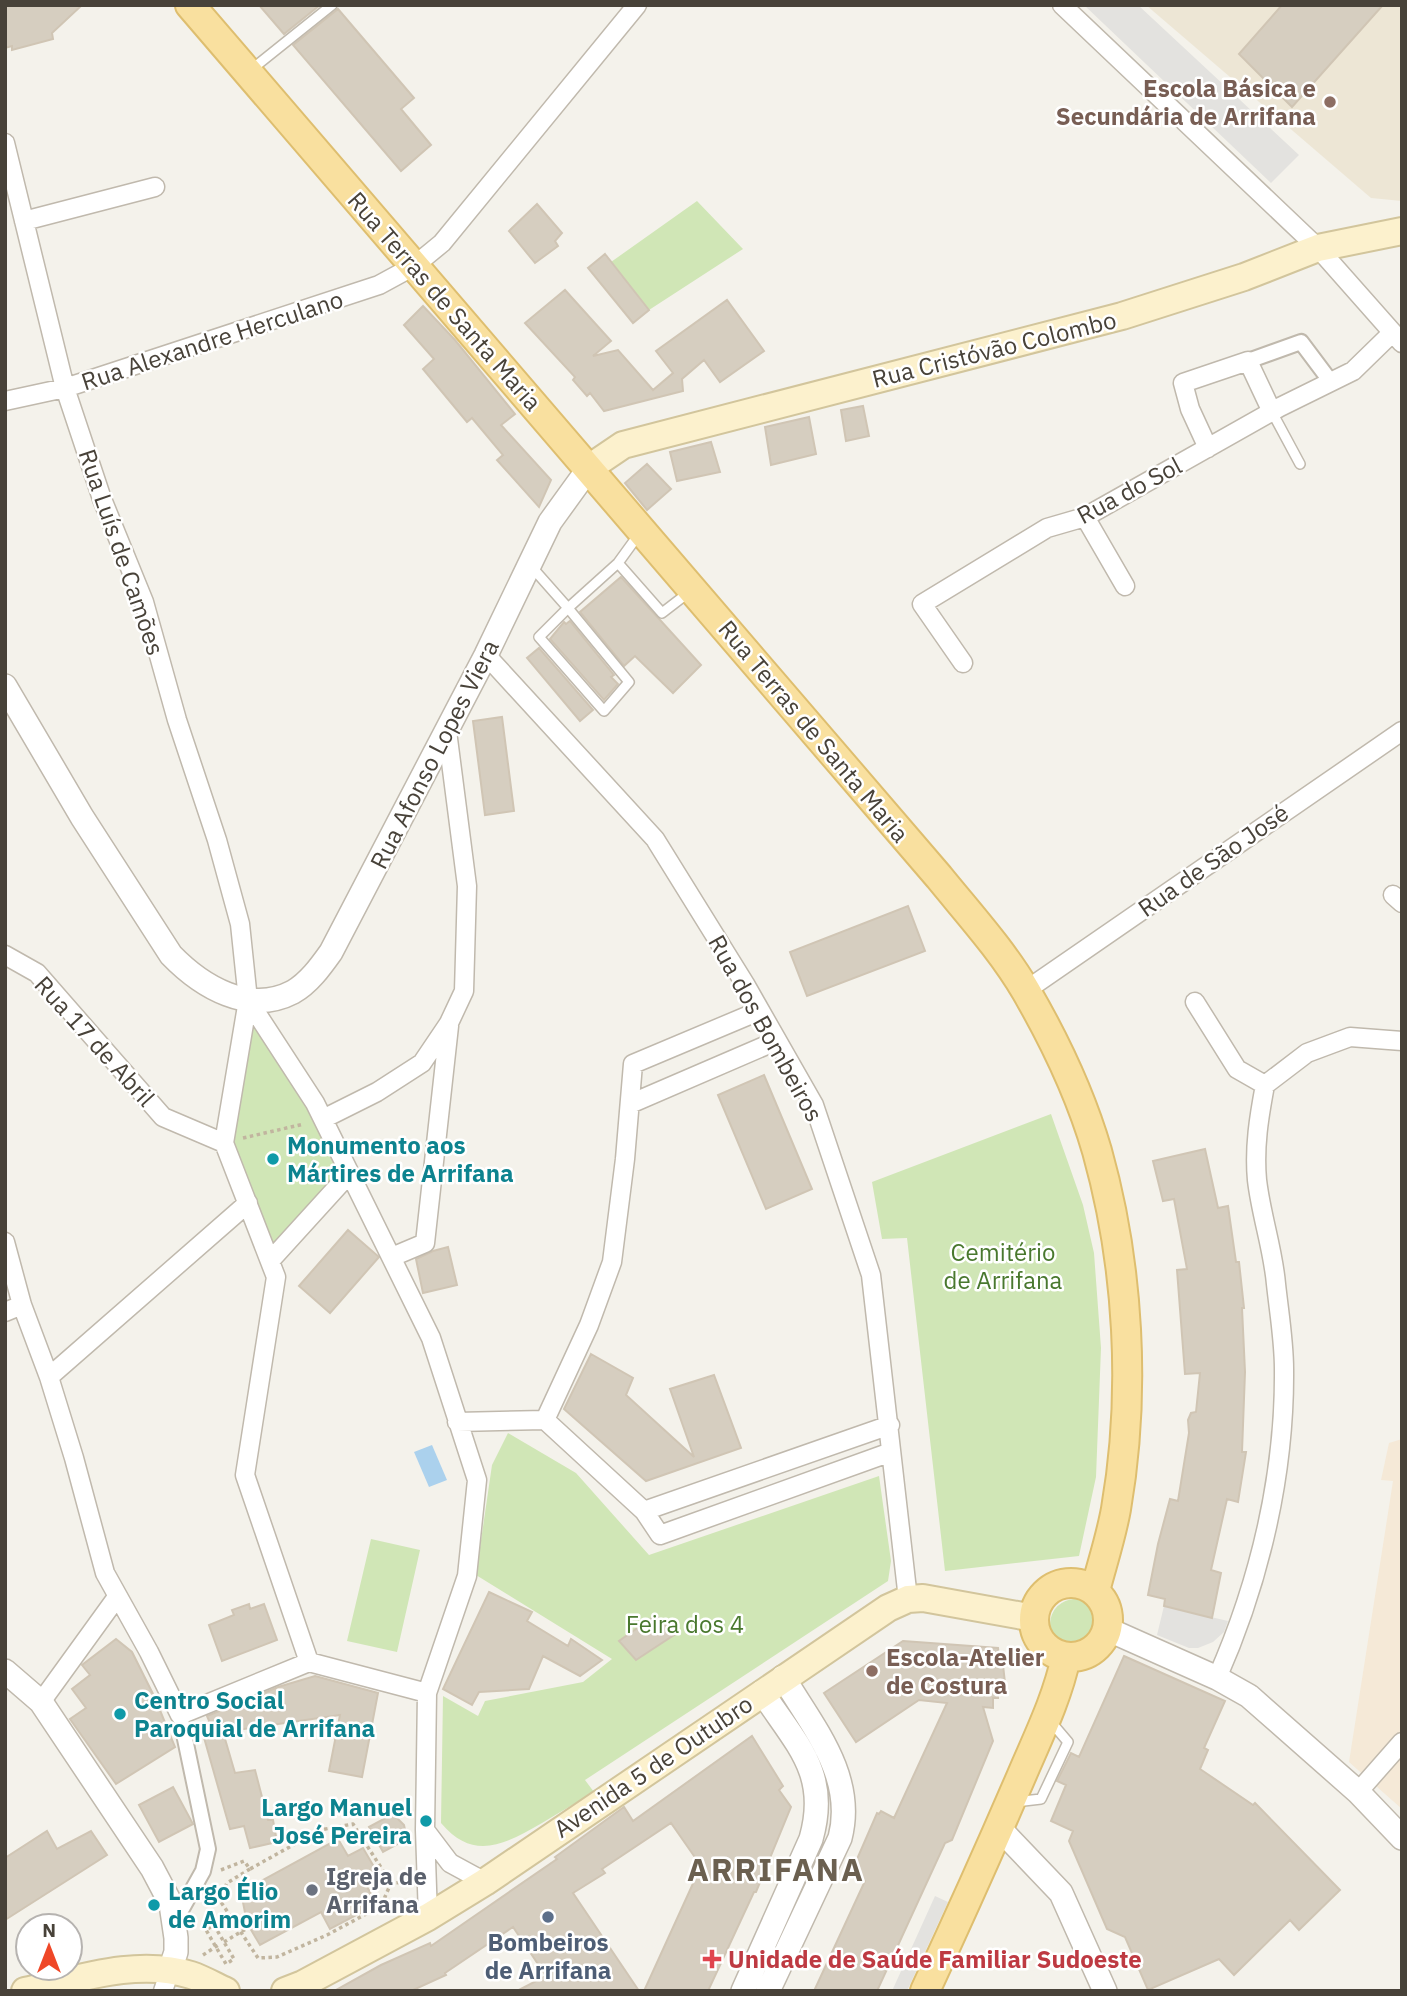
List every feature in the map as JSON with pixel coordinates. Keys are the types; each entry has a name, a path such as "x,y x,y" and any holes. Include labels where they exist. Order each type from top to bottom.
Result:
{"main road":[{"name":"Rua Terras de Santa Maria","path":"190,5 939,877 996,948 1026,991 1071,1078 1097,1150 1111,1213 1121,1278 1126,1346 1123,1460 1116,1511 1095,1591"},
{"name":"Rua Cristóvão Colombo","path":"589,468 623,445 1122,316 1244,277 1318,248 1402,231"},
{"path":"1073,1583 1095,1591 1107,1609 1104,1639 1088,1654 1066,1657 1056,1654 1039,1639 1034,1618 1037,1606 1051,1589 1062,1584 1073,1583"},
{"path":"908,1599 923,1598 1034,1618"},
{"name":"Avenida 5 de Outubro","path":"285,1991 428,1917 485,1882 772,1685 888,1608 908,1599"},
{"path":"925,1991 1047,1717 1061,1682 1066,1657"},
{"path":"25,1991 145,1968 166,1980 193,1975 226,1991"}],"street":[{"name":"Rua Alexandre Herculano","path":"5,401 65,388 379,285 414,266 442,243 637,5"},
{"path":"1062,5 1318,248 1397,338"},
{"name":"Rua Luís de Camões","path":"5,143 65,388 102,499 144,602 177,720 217,840 240,924 248,1000"},
{"path":"24,221 155,187"},
{"name":"Rua do Sol","path":"963,663 922,604 1047,528 1085,517 1272,412 1353,371 1397,338"},
{"path":"1208,448 1190,410 1183,383 1301,342 1332,382"},
{"path":"1248,361 1272,412"},
{"name":"Rua Afonso Lopes Viera","path":"248,1000 271,1001 295,991 314,974 331,952 486,655 550,522 589,468"},
{"path":"1085,517 1125,586"},
{"name":"Rua dos Bombeiros","path":"486,655 655,839 745,984 814,1105 871,1275 908,1599"},
{"path":"5,686 82,817 171,955 208,987 248,1000 323,1119 431,1338 477,1480 467,1576 427,1693 425,1830 428,1917"},
{"path":"323,1119 377,1092 422,1063 449,1023 464,991 467,886 447,731"},
{"name":"Rua de São José","path":"1026,991 1402,731"},
{"name":"Rua 17 de Abril","path":"5,955 37,973 163,1117 224,1143"},
{"path":"248,1000 224,1143 276,1277 245,1475 309,1662"},
{"path":"1195,1002 1237,1069 1265,1085"},
{"path":"545,1420 589,1325 612,1262 633,1064 759,1011"},
{"path":"399,1254 425,1243 449,1023"},
{"path":"1217,1678 1235,1638 1270,1513 1282,1435 1284,1367 1276,1276 1257,1180 1256,1134 1265,1085 1307,1053 1350,1037 1402,1041"},
{"path":"630,1104 776,1041"},
{"path":"270,1261 350,1173"},
{"path":"49,1377 248,1203"},
{"path":"5,1242 14,1308 49,1377 105,1573 180,1715 208,1849 203,1871 174,1921"},
{"path":"457,1422 545,1420 644,1511 660,1535 891,1452"},
{"path":"644,1511 890,1425"},
{"path":"736,1479 746,1504"},
{"path":"41,1702 117,1597"},
{"path":"1107,1629 1217,1678 1249,1696 1358,1792 1402,1838"},
{"path":"180,1715 309,1662 427,1693"},
{"path":"5,1671 41,1702 152,1868 171,1903 176,1952 166,1980"},
{"path":"743,1991 811,1839 818,1802 813,1771 772,1685"},
{"path":"768,1991 840,1838 844,1821 841,1781 835,1763 772,1685"},
{"path":"1358,1792 1402,1742"},
{"path":"999,1828 1061,1893 1105,1991"},
{"path":"425,1830 450,1863 485,1882"}],"lane":[{"path":"248,72 332,5"},
{"path":"1272,412 1300,464"},
{"path":"530,565 568,608 629,682 604,711 538,638 568,608 618,563 642,530"},
{"path":"618,563 662,613 693,589"}],"path":[{"path":"224,1143 323,1119"},
{"path":"353,1824 391,1883 381,1906 327,1935 277,1957 258,1958 219,1899 228,1883 250,1869 320,1830 353,1824"},
{"path":"221,1870 244,1861 250,1869"},
{"path":"391,1883 427,1880"},
{"path":"220,1944 206,1930 214,1926 220,1944 226,1964 234,1959 220,1944"},
{"path":"201,1956 249,1927"}],"shaded area":[{"path":"1084,5 1138,5 1299,155 1271,183"},
{"name":"Escola Básica e Secundária de Arrifana","path":"1146,5 1402,5 1402,201 1371,198"},
{"path":"1402,1439 1402,1809 1349,1762 1393,1481 1381,1480 1389,1443"},
{"path":"1164,1606 1228,1621 1224,1632 1213,1642 1198,1648 1189,1648 1157,1635"},
{"path":"935,1896 948,1902 907,1991 892,1991"}],"green space":[{"path":"697,201 743,249 649,310 611,262"},
{"path":"249,1019 305,1097 343,1175 272,1251 230,1140"},
{"name":"Cemitério de Arrifana","path":"1051,1114 1083,1205 1094,1253 1101,1348 1096,1477 1079,1556 945,1571 907,1238 882,1239 872,1182"},
{"name":"Feira dos 4","path":"508,1433 576,1473 649,1555 879,1476 891,1561 888,1581 585,1780 594,1792 515,1837 490,1846 478,1846 453,1835 441,1823 443,1696 478,1716 485,1701 583,1682 612,1659 476,1575 492,1465"},
{"path":"371,1539 420,1550 397,1652 347,1641"},
{"path":"1075,1599 1093,1606 1100,1624 1093,1642 1075,1649 1057,1642 1050,1624 1057,1606"}],"water":[{"path":"432,1445 447,1480 429,1487 414,1452"}],"building":[{"path":"5,5 82,5 52,33 53,39 12,50 12,46 5,48"},
{"path":"259,5 320,5 284,34"},
{"path":"1282,5 1383,5 1292,107 1239,54"},
{"path":"338,9 414,98 401,109 431,145 401,171 293,45"},
{"path":"537,204 562,233 555,241 558,246 535,263 509,231"},
{"path":"605,254 649,310 633,323 588,268"},
{"path":"565,290 611,341 593,356 618,350 653,390 673,373 656,351 727,300 764,351 720,382 704,360 682,379 683,391 604,411 590,393 587,396 573,380 575,377 525,323"},
{"path":"423,306 455,340 515,414 501,425 551,480 539,507 497,460 503,455 472,418 467,422 423,369 434,359 404,325"},
{"path":"863,406 869,436 846,441 841,410"},
{"path":"809,417 816,454 771,465 765,427"},
{"path":"711,442 720,472 677,481 670,452"},
{"path":"647,464 671,489 647,510 625,483"},
{"path":"621,577 701,665 673,693 635,656 624,666 580,612"},
{"path":"570,621 614,675 611,677 618,684 604,700 550,639 564,622 566,624"},
{"path":"539,648 593,710 580,721 527,658"},
{"path":"502,717 514,811 485,815 473,721"},
{"path":"908,906 925,951 807,996 790,952"},
{"path":"764,1075 812,1189 766,1209 718,1095"},
{"path":"1205,1149 1218,1208 1228,1206 1236,1262 1239,1262 1244,1308 1245,1372 1242,1452 1246,1452 1238,1502 1227,1499 1211,1570 1221,1573 1212,1618 1164,1606 1165,1599 1148,1595 1170,1499 1178,1501 1189,1433 1188,1420 1191,1413 1196,1412 1200,1373 1185,1374 1177,1270 1187,1269 1174,1199 1163,1201 1153,1161"},
{"path":"348,1230 379,1257 330,1313 299,1286"},
{"path":"448,1247 457,1285 423,1293 416,1259"},
{"path":"591,1354 633,1378 626,1395 694,1457 670,1389 714,1375 741,1448 646,1481 564,1409"},
{"path":"489,1592 532,1612 527,1621 568,1646 571,1639 602,1660 580,1676 543,1656 529,1689 479,1692 472,1705 443,1689"},
{"path":"249,1604 250,1609 264,1604 277,1640 222,1661 209,1625 234,1615 232,1610"},
{"path":"656,1615 674,1635 636,1660 619,1641"},
{"name":"Centro Social Paroquial de Arrifana","path":"116,1639 132,1652 175,1747 116,1784 70,1719 86,1708 72,1689 90,1675 82,1665"},
{"path":"903,1641 998,1648 999,1656 1002,1656 1005,1683 998,1692 998,1698 993,1698 993,1708 983,1707 993,1741 952,1840 945,1843 877,1991 814,1991 865,1881 853,1877 854,1874 851,1873 877,1813 881,1811 894,1818 947,1703 919,1700 856,1742 824,1693"},
{"path":"1124,1656 1225,1701 1204,1748 1208,1750 1200,1769 1253,1805 1255,1803 1340,1890 1299,1930 1290,1920 1234,1975 1219,1959 1148,1990 1125,1937 1107,1929 1069,1841 1073,1831 1051,1821 1066,1785 1057,1781 1071,1753 1079,1757"},
{"path":"315,1676 378,1693 362,1777 329,1771 340,1715 223,1732 235,1773 255,1770 268,1820 273,1820 277,1842 250,1848 244,1826 230,1829 203,1734 213,1730 207,1716 278,1687"},
{"path":"752,1736 783,1786 779,1790 791,1807 756,1892 708,1991 644,1991 701,1866 671,1823 602,1869 605,1873 573,1893 639,1991 517,1991 546,1976 513,1927 445,1973 446,1975 411,1991 334,1991 381,1965 430,1943 431,1946 557,1859 555,1857 624,1807 633,1821"},
{"path":"173,1787 193,1824 159,1842 139,1805"},
{"path":"393,1814 404,1825 407,1839 383,1852 369,1827"},
{"path":"47,1831 57,1849 91,1831 107,1855 5,1920 5,1858"},
{"name":"Igreja de Arrifana","path":"338,1839 348,1856 363,1848 377,1872 363,1880 374,1899 360,1907 362,1912 330,1929 321,1912 260,1945 247,1923 241,1892"}],"place":[{"name":"Escola Básica e Secundária de Arrifana","path":"1330,102"},
{"name":"Monumento aos Mártires de Arrifana","path":"273,1159"},
{"name":"Escola-Atelier de Costura","path":"872,1671"},
{"name":"Centro Social Paroquial de Arrifana","path":"120,1714"},
{"name":"Largo Manuel José Pereira","path":"426,1821"},
{"name":"Igreja de Arrifana","path":"312,1890"},
{"name":"Largo Élio de Amorim","path":"154,1905"},
{"name":"Bombeiros de Arrifana","path":"548,1917"},
{"name":"Unidade de Saúde Familiar Sudoeste","path":"712,1959"}],"district":[{"name":"ARRIFANA","path":"776,1869"}]}
